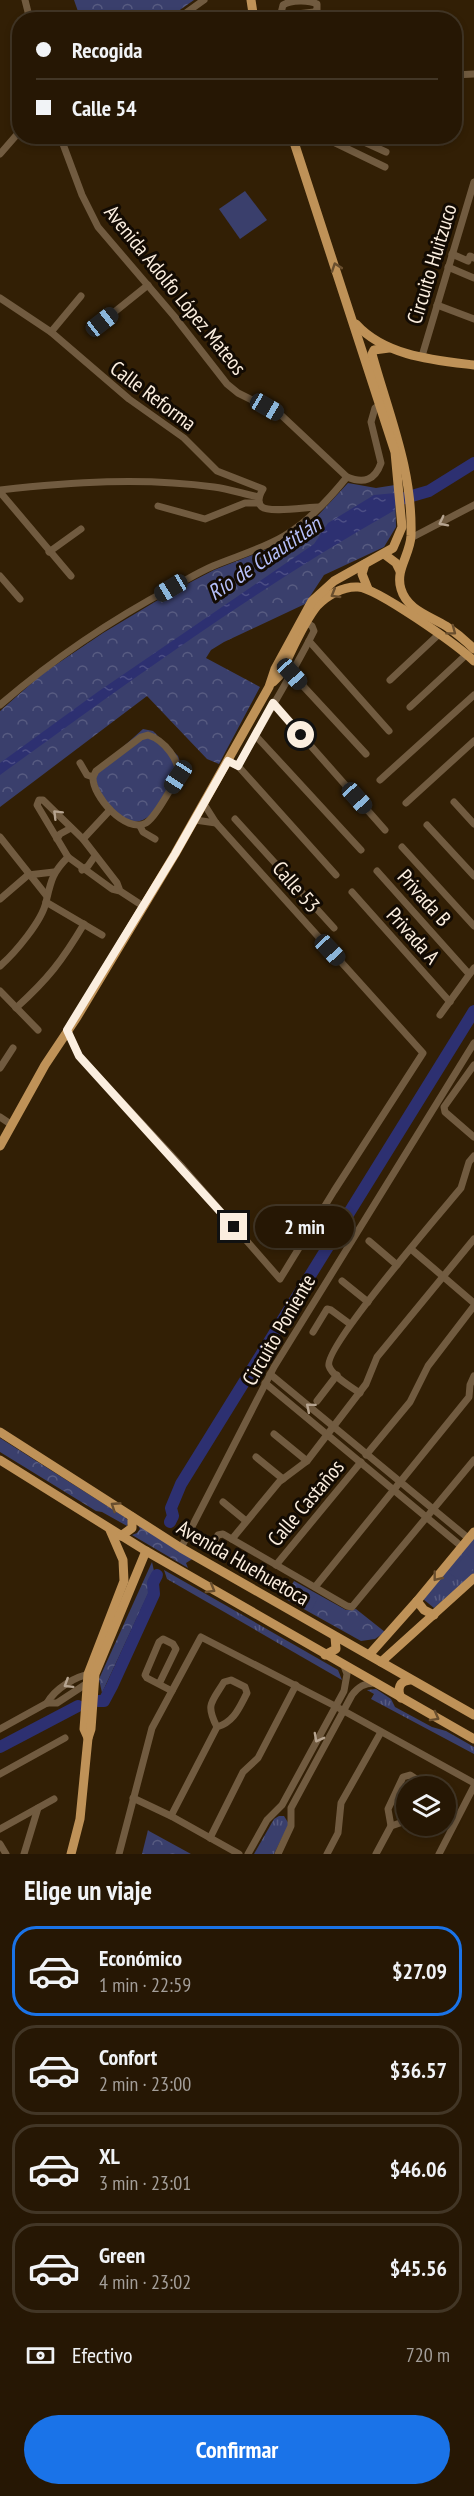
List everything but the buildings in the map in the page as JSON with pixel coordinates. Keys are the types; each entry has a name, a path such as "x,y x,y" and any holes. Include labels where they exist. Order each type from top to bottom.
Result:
{"main road":[{"path":"297,144 354,322 402,450 403,491 411,538 400,571 401,590 398,595 388,600"},
{"path":"354,322 367,336 389,348 474,365"},
{"path":"384,403 372,354 374,350 389,348"},
{"path":"0,1146 45,1065 195,820 270,685 275,669 312,602 334,581 393,548 402,527 405,510"},
{"path":"384,554 396,563 400,571"},
{"path":"364,564 362,574 368,588"},
{"path":"270,685 279,676 318,606 347,587 368,588 472,655"},
{"path":"401,590 418,611 445,626 472,655"},
{"name":"Avenida Huehuetoca","path":"0,1432 181,1548 474,1715"},
{"name":"Avenida Huehuetoca","path":"0,1460 110,1530 474,1739"},
{"path":"121,1536 132,1528 132,1517"},
{"path":"71,1854 80,1819 88,1738 91,1730 91,1678 124,1581 123,1560 110,1530"},
{"path":"369,1655 471,1535"},
{"path":"91,1678 146,1551"},
{"path":"194,1578 193,1567 201,1559"},
{"path":"381,1662 474,1578"},
{"path":"417,1601 424,1610 434,1615"},
{"path":"326,1655 336,1649 335,1636"},
{"path":"401,1698 398,1691 400,1685 410,1680"}],"street":[{"path":"187,12 204,0"},
{"path":"281,12 283,5 287,3 310,1 316,4 317,10 314,12"},
{"path":"0,154 12,140"},
{"name":"Avenida Adolfo López Mateos","path":"63,144 82,195 98,227 148,285 227,384 238,393 280,414 347,477"},
{"path":"338,144 385,167"},
{"path":"368,144 386,152"},
{"name":"Circuito Huitzuco","path":"422,356 474,182"},
{"path":"452,254 468,261 470,256 474,258"},
{"path":"448,267 474,278"},
{"path":"102,322 148,285"},
{"path":"51,333 81,296"},
{"path":"0,311 3,300"},
{"name":"Calle Reforma","path":"3,300 51,333 129,399 184,438 217,471 227,477 262,489 259,500"},
{"path":"437,304 474,319"},
{"path":"0,705 39,672 84,640 171,588 214,566 250,553 286,535 320,507 347,477 357,481 366,481 373,477 378,471 381,456 371,422 375,408 384,403"},
{"path":"0,491 52,484 125,481 215,487 259,500 263,508 271,510 320,507"},
{"path":"0,491 70,576"},
{"path":"158,506 205,519 245,503 259,500"},
{"path":"411,538 474,505"},
{"path":"49,552 81,529"},
{"path":"0,576 20,599"},
{"path":"238,766 292,674 314,631 307,623"},
{"path":"390,680 438,635"},
{"path":"309,641 389,731"},
{"path":"410,707 472,655"},
{"path":"292,674 366,754"},
{"path":"380,780 474,695"},
{"path":"273,703 385,830"},
{"path":"255,735 362,850"},
{"path":"141,736 156,737 177,762 178,777 149,821 133,825 110,810 98,794 93,777 96,771 141,736"},
{"path":"406,803 474,741"},
{"path":"228,761 238,766 336,874"},
{"path":"80,763 87,775 93,777"},
{"path":"120,891 117,883 83,840 43,800 39,800 37,805 68,857 82,870 111,889 120,891 144,906"},
{"path":"454,802 474,824"},
{"name":"Calle 53","path":"67,1030 79,1056 183,1168 280,1279 423,1053 216,823 204,804"},
{"path":"83,840 110,810"},
{"path":"235,819 334,928"},
{"path":"195,820 216,823"},
{"path":"140,825 144,832 155,839"},
{"path":"427,825 474,876"},
{"path":"57,839 60,834 71,828"},
{"path":"1,841 46,899 102,935"},
{"path":"402,847 474,926"},
{"path":"82,870 95,856"},
{"path":"0,966 13,954 30,931 46,899 54,872 68,857"},
{"path":"270,881 281,870"},
{"name":"Privada B","path":"377,871 472,971"},
{"path":"0,899 28,875 54,872"},
{"name":"Privada A","path":"352,892 450,1002"},
{"path":"16,1008 46,981 65,956 84,924"},
{"path":"440,1015 472,971"},
{"path":"0,991 38,1030"},
{"name":"Circuito Poniente","path":"181,1548 270,1374 351,1239 474,1043"},
{"path":"0,1068 13,1048"},
{"path":"474,1065 444,1107 445,1112 474,1137"},
{"path":"0,1117 12,1125"},
{"path":"360,1393 337,1376 328,1364 329,1356 350,1324 461,1188 469,1162 474,1156"},
{"path":"232,1539 283,1479 307,1461 360,1393 377,1357 474,1239"},
{"path":"369,1241 398,1265"},
{"path":"366,1455 410,1401 428,1366 474,1305 411,1249"},
{"path":"342,1281 368,1302"},
{"path":"313,1332 327,1309 350,1324"},
{"path":"270,1374 366,1455 471,1535"},
{"path":"317,1401 337,1376"},
{"path":"315,1587 400,1481 472,1397 470,1385 474,1376"},
{"path":"265,1383 461,1546"},
{"path":"274,1434 307,1461"},
{"path":"256,1457 283,1479"},
{"path":"212,1544 219,1534 232,1539 347,1606 356,1605 474,1460"},
{"name":"Calle Castaños","path":"276,1565 361,1462"},
{"path":"223,1502 246,1521"},
{"path":"119,1854 152,1728 201,1637 344,1710 474,1784 439,1854"},
{"path":"159,1684 176,1648 164,1639 159,1642 144,1673 147,1678 172,1691"},
{"path":"248,1854 272,1814 282,1805 335,1706 347,1682 344,1666"},
{"path":"0,1729 47,1703 52,1694 64,1685 91,1678"},
{"path":"171,1816 217,1727 228,1724 247,1694 245,1687 231,1680 224,1682 211,1705 210,1713 217,1727"},
{"path":"278,1854 290,1832 291,1808 344,1710 358,1688 374,1683"},
{"path":"210,1838 243,1772 258,1758 296,1685"},
{"path":"327,1854 338,1833 341,1803 381,1732"},
{"path":"0,1774 65,1738"},
{"path":"376,1854 391,1826 388,1809 396,1792"},
{"path":"133,1798 171,1816 239,1854"},
{"path":"0,1829 54,1799"},
{"path":"24,1854 39,1807"},
{"path":"272,1814 282,1812 289,1817 291,1822"},
{"path":"391,1826 396,1824"},
{"path":"0,1844 6,1854"}],"green space":[{"path":"74,0 194,0 177,12 78,12"},
{"path":"245,191 267,220 240,239 219,209"},
{"path":"348,483 376,488 395,485 396,527 384,547 324,575 305,604 211,650 206,658 260,687 219,764 207,759 147,696 0,807 0,711 42,674 103,633 168,594 214,570 290,540 311,523"},
{"path":"143,729 153,731 178,756 183,770 156,810 147,818 138,821 128,820 104,800 94,773"},
{"path":"0,1438 123,1516 129,1521 127,1526 96,1511 0,1452"},
{"path":"138,1525 194,1558 186,1563 188,1568 132,1535 140,1529"},
{"path":"474,1538 474,1574 434,1608 423,1599"},
{"path":"467,1554 474,1562 474,1568 460,1581 449,1573"},
{"path":"152,1562 154,1571 148,1594 102,1693 99,1679"},
{"path":"164,1570 338,1670 342,1680 167,1579"},
{"path":"294,1581 346,1610 356,1609 385,1632 375,1639 361,1641 284,1598"},
{"path":"296,1585 318,1598 311,1611 289,1597"},
{"path":"376,1689 391,1699 395,1707 474,1747 474,1754 371,1699 374,1694 367,1690"},
{"path":"284,1816 289,1824 274,1854 254,1854 274,1819"},
{"path":"149,1831 191,1854 142,1854"}],"water":[{"path":"395,493 395,510 243,604 0,775 0,763 99,691 314,544 328,523 374,495"}],"waterway":[{"name":"Rio de Cuautitlán","path":"398,500 429,491 474,463"},
{"path":"170,1522 173,1516 171,1508 181,1484 474,1011"},
{"path":"98,1701 104,1701 112,1686 154,1594 153,1583 157,1575"},
{"path":"0,1747 78,1706"}],"route":[{"path":"234,1227 183,1168 79,1056 67,1030 175,854 228,761 238,766 273,703 301,735"}]}
